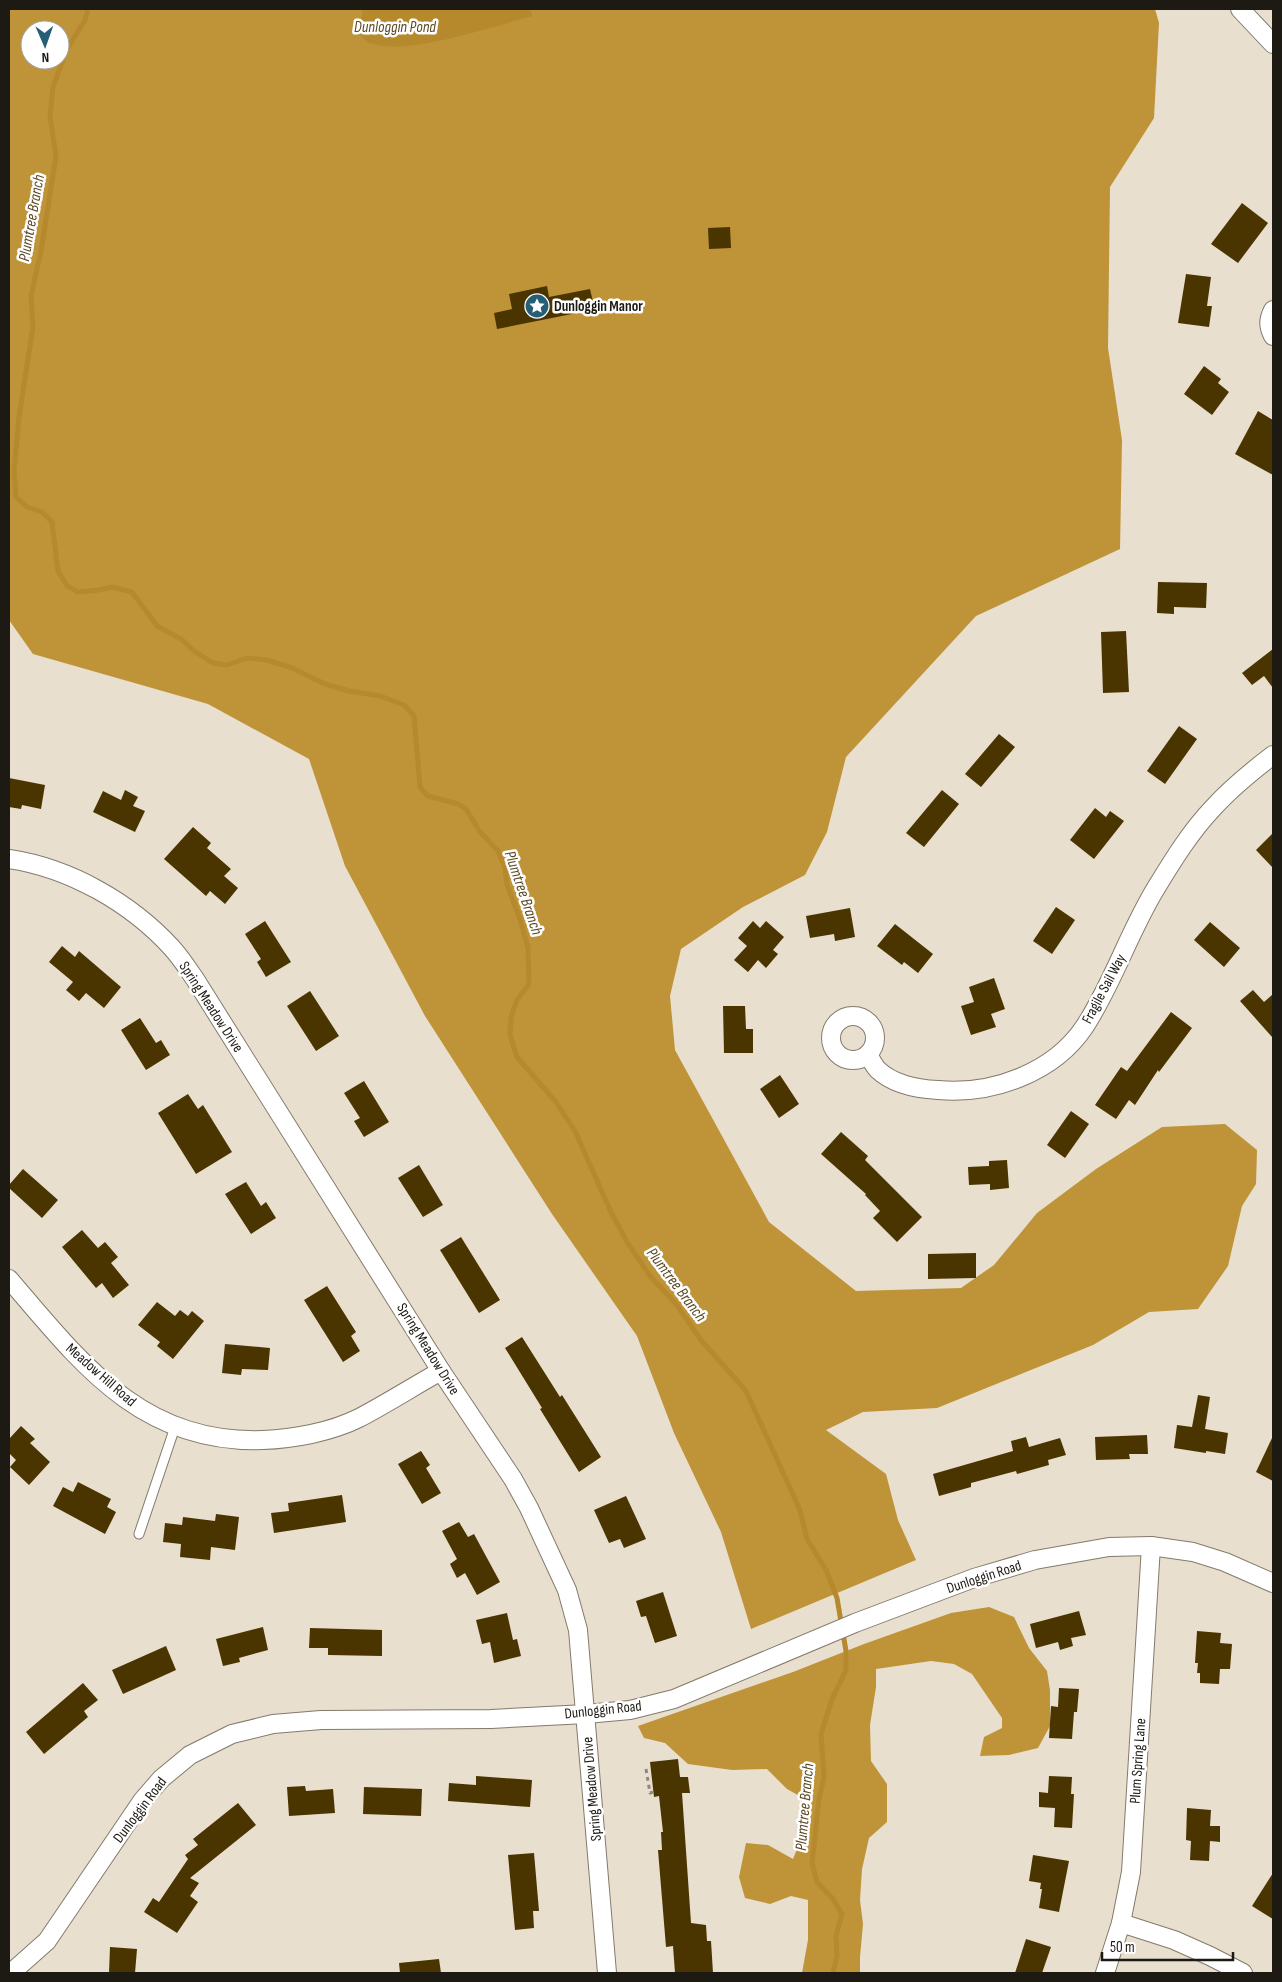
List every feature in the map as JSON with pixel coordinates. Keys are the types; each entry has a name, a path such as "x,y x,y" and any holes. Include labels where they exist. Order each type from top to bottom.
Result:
{"street":[{"path":"1240,9 1273,44"},
{"path":"1273,310 1269,329 1273,336"},
{"name":"Fragile Sail Way","path":"868,1054 877,1069 890,1079 922,1089 949,1091 973,1090 1003,1084 1033,1072 1061,1052 1084,1028 1155,889 1181,848 1213,808 1249,774 1273,755"},
{"name":"Spring Meadow Drive","path":"9,859 26,861 58,871 94,888 127,908 150,926 173,949 201,987 441,1371 519,1490 567,1590 578,1630 607,1973"},
{"name":"Meadow Hill Road","path":"9,1279 72,1353 134,1406 175,1427 205,1436 240,1440 278,1440 317,1433 358,1419 441,1371"},
{"name":"Dunloggin Road","path":"11,1973 47,1941 142,1801 161,1779 190,1755 232,1734 273,1724 320,1720 492,1719 630,1710 674,1699 855,1623 974,1578 1035,1560 1109,1547 1151,1546 1193,1552 1225,1562 1273,1583"},
{"name":"Plum Spring Lane","path":"1105,1973 1122,1923 1131,1872 1151,1546"},
{"path":"1122,1923 1174,1940 1243,1973"}],"lane":[{"path":"139,1534 175,1427"}],"path":[{"path":"646,1769 650,1793 653,1792"}],"shaded area":[{"path":"9,9 1155,9 1159,23 1154,118 1110,187 1108,348 1122,440 1120,549 976,616 846,757 827,832 805,875 743,907 681,949 670,996 675,1050 769,1222 856,1291 961,1288 994,1265 1037,1213 1096,1169 1162,1127 1225,1124 1257,1150 1256,1184 1242,1206 1228,1266 1198,1309 1149,1312 1093,1345 937,1408 863,1412 826,1430 886,1474 898,1520 916,1560 751,1629 721,1532 674,1433 637,1336 552,1214 425,1016 345,866 309,759 208,704 33,654 9,620"},
{"path":"989,1607 1014,1617 1029,1648 1047,1671 1050,1690 1050,1726 1038,1748 1009,1755 980,1756 984,1737 1002,1728 1002,1718 972,1674 954,1664 931,1661 876,1669 876,1687 870,1725 871,1761 887,1784 887,1822 869,1838 862,1869 860,1900 863,1924 860,1973 802,1973 808,1940 808,1900 791,1896 770,1904 745,1898 739,1877 746,1843 768,1845 793,1859 804,1832 803,1798 787,1789 767,1769 732,1770 688,1764 665,1743 644,1738 638,1726 793,1672 951,1613"}],"water":[{"name":"Dunloggin Pond","path":"363,9 530,9 532,16 473,33 426,43 385,46 369,42 361,36"}],"building":[{"path":"1242,203 1268,223 1238,263 1211,244"},
{"path":"730,227 731,248 709,249 708,228"},
{"path":"1186,274 1211,277 1207,306 1212,306 1209,327 1178,323"},
{"path":"547,286 549,297 590,289 594,306 577,310 577,313 497,329 494,313 512,309 509,294"},
{"path":"1204,366 1221,379 1218,383 1229,392 1212,415 1184,394"},
{"path":"1258,411 1273,420 1273,475 1235,454"},
{"path":"1158,582 1207,583 1206,608 1174,607 1174,614 1157,613"},
{"path":"1126,631 1129,692 1103,693 1101,632"},
{"path":"1273,649 1273,688 1264,676 1252,685 1242,673"},
{"path":"1179,726 1197,739 1165,784 1147,771"},
{"path":"999,734 1015,747 981,787 965,774"},
{"path":"9,778 45,785 41,809 22,805 21,809 9,807"},
{"path":"125,790 138,797 133,806 145,811 135,832 93,812 103,791 121,800"},
{"path":"942,790 959,804 924,847 906,833"},
{"path":"1095,808 1106,817 1110,811 1124,821 1094,859 1070,840"},
{"path":"193,827 211,843 207,848 231,869 224,876 238,888 225,904 210,891 206,896 164,859"},
{"path":"1273,833 1273,868 1256,850"},
{"path":"1056,907 1075,920 1052,954 1033,941"},
{"path":"850,908 855,937 835,941 834,934 810,938 806,916"},
{"path":"265,921 291,962 266,977 257,962 261,959 245,934"},
{"path":"753,921 760,928 766,921 784,937 773,950 778,954 766,968 758,960 748,972 734,960 747,946 738,938"},
{"path":"1210,922 1240,948 1224,967 1194,940"},
{"path":"895,924 933,954 918,973 904,962 902,965 877,946"},
{"path":"62,946 75,957 79,951 121,987 104,1008 86,993 79,1001 66,990 73,982 49,962"},
{"path":"994,978 1005,1009 991,1014 996,1027 971,1035 961,1006 974,1002 969,987"},
{"path":"1253,990 1264,1002 1273,994 1273,1038 1240,1001"},
{"path":"310,991 339,1036 316,1051 287,1006"},
{"path":"723,1006 745,1006 746,1029 753,1029 753,1053 724,1053"},
{"path":"1171,1012 1192,1028 1159,1072 1158,1070 1135,1105 1129,1100 1116,1119 1095,1105 1121,1067 1127,1071"},
{"path":"140,1018 156,1043 161,1040 170,1055 146,1070 121,1030"},
{"path":"780,1075 799,1104 779,1118 760,1089"},
{"path":"364,1081 389,1122 364,1137 354,1121 360,1118 344,1093"},
{"path":"188,1094 198,1109 203,1105 232,1152 196,1174 158,1113"},
{"path":"1071,1111 1089,1124 1065,1158 1047,1145"},
{"path":"841,1132 868,1156 865,1160 922,1217 897,1242 873,1218 880,1211 866,1194 821,1154"},
{"path":"1007,1160 1009,1188 990,1190 990,1184 969,1185 968,1167 989,1166 989,1161"},
{"path":"419,1165 443,1205 423,1217 398,1178"},
{"path":"23,1169 58,1200 42,1218 9,1188 9,1185"},
{"path":"246,1182 261,1206 266,1202 276,1218 251,1234 225,1194"},
{"path":"82,1230 98,1248 105,1242 118,1257 111,1263 129,1285 113,1298 102,1283 96,1288 62,1247"},
{"path":"461,1237 500,1300 479,1313 440,1250"},
{"path":"976,1253 976,1278 928,1279 928,1254"},
{"path":"327,1286 356,1332 351,1336 360,1351 343,1362 304,1300"},
{"path":"157,1302 175,1316 180,1310 188,1316 192,1311 204,1321 173,1359 157,1346 160,1342 138,1325"},
{"path":"522,1337 560,1397 562,1395 601,1457 579,1472 505,1348"},
{"path":"225,1344 270,1348 268,1370 242,1369 241,1375 222,1373"},
{"path":"1198,1395 1210,1397 1205,1429 1228,1433 1225,1454 1174,1448 1177,1425 1192,1427"},
{"path":"21,1426 35,1439 30,1443 50,1462 29,1485 10,1467 16,1460 9,1453 9,1439"},
{"path":"1147,1435 1148,1454 1129,1454 1130,1459 1096,1460 1095,1437"},
{"path":"1273,1436 1273,1481 1256,1472"},
{"path":"1026,1437 1029,1447 1060,1438 1066,1455 1048,1460 1049,1465 1017,1474 1016,1471 971,1483 971,1487 939,1496 933,1474 1013,1451 1011,1441"},
{"path":"421,1451 430,1465 426,1468 441,1493 422,1504 398,1464"},
{"path":"78,1482 111,1499 107,1507 116,1512 105,1534 53,1506 63,1487 73,1492"},
{"path":"342,1495 346,1522 274,1533 271,1513 289,1511 288,1503"},
{"path":"626,1496 646,1539 624,1548 620,1539 609,1543 594,1510"},
{"path":"216,1514 239,1517 235,1550 211,1547 210,1560 180,1557 181,1544 163,1542 165,1523 182,1525 183,1517 215,1521"},
{"path":"459,1522 468,1537 474,1534 500,1582 477,1595 465,1573 457,1578 450,1564 457,1559 442,1531"},
{"path":"663,1592 677,1636 655,1643 646,1616 641,1617 636,1601"},
{"path":"1079,1611 1086,1635 1071,1638 1073,1646 1060,1650 1058,1642 1036,1648 1030,1624"},
{"path":"507,1613 513,1640 517,1639 521,1656 494,1663 490,1642 482,1644 476,1620"},
{"path":"263,1627 268,1650 239,1658 240,1662 223,1666 216,1639"},
{"path":"310,1628 382,1630 382,1656 328,1655 328,1648 309,1648"},
{"path":"1197,1631 1221,1633 1220,1643 1232,1644 1230,1669 1220,1669 1219,1684 1200,1683 1200,1673 1197,1673 1198,1663 1195,1663"},
{"path":"166,1646 176,1670 123,1694 112,1670"},
{"path":"83,1683 98,1700 84,1711 88,1717 44,1754 26,1732"},
{"path":"1059,1688 1079,1689 1077,1712 1074,1712 1072,1739 1049,1738 1051,1706 1058,1707"},
{"path":"678,1759 680,1777 688,1777 690,1793 682,1793 691,1923 706,1925 707,1941 711,1941 713,1973 675,1973 673,1946 666,1947 658,1850 662,1850 661,1832 663,1832 659,1796 654,1797 650,1762"},
{"path":"476,1776 532,1780 530,1807 448,1801 449,1783 476,1785"},
{"path":"1049,1776 1072,1777 1071,1794 1074,1794 1072,1828 1054,1827 1055,1808 1039,1807 1039,1792 1048,1793"},
{"path":"305,1786 306,1791 333,1789 335,1813 289,1816 287,1787"},
{"path":"364,1787 422,1789 421,1816 363,1814"},
{"path":"238,1803 256,1825 190,1878 199,1883 190,1896 198,1902 177,1933 144,1912 153,1898 159,1902 188,1859 185,1855 198,1845 193,1839"},
{"path":"1187,1808 1211,1810 1210,1826 1220,1826 1220,1842 1210,1841 1209,1861 1190,1860 1191,1841 1186,1840"},
{"path":"534,1853 539,1911 533,1911 534,1928 515,1930 508,1855"},
{"path":"1033,1855 1069,1861 1059,1912 1039,1908 1041,1883 1029,1881"},
{"path":"1273,1873 1273,1919 1252,1906"},
{"path":"1026,1939 1051,1947 1042,1973 1015,1973"},
{"path":"110,1947 137,1949 135,1973 109,1973"},
{"path":"439,1959 441,1973 400,1973 399,1963"}],"waterway":[{"name":"Plumtree Branch","path":"88,9 85,20 67,49 53,87 50,116 56,156 41,251 31,296 33,327 19,417 14,471 16,497 27,507 42,512 52,522 58,571 67,586 78,592 112,587 132,592 157,626 181,639 194,651 213,663 227,665 247,658 267,660 292,668 325,684 349,691 380,696 404,705 414,716 420,787 428,796 458,804 466,809 480,832 498,851 505,868 507,885 520,919 528,948 529,984 517,1000 511,1017 510,1035 517,1057 556,1102 575,1131 610,1210 627,1242 650,1276 676,1304 701,1340 746,1391 800,1510 807,1539 826,1570 837,1598 846,1651 846,1670 832,1699 821,1734 824,1777 819,1799 812,1863 817,1882 833,1899 842,1914 836,1936 837,1956 833,1973"}],"place":[{"name":"Dunloggin Manor","path":"537,306"}]}
